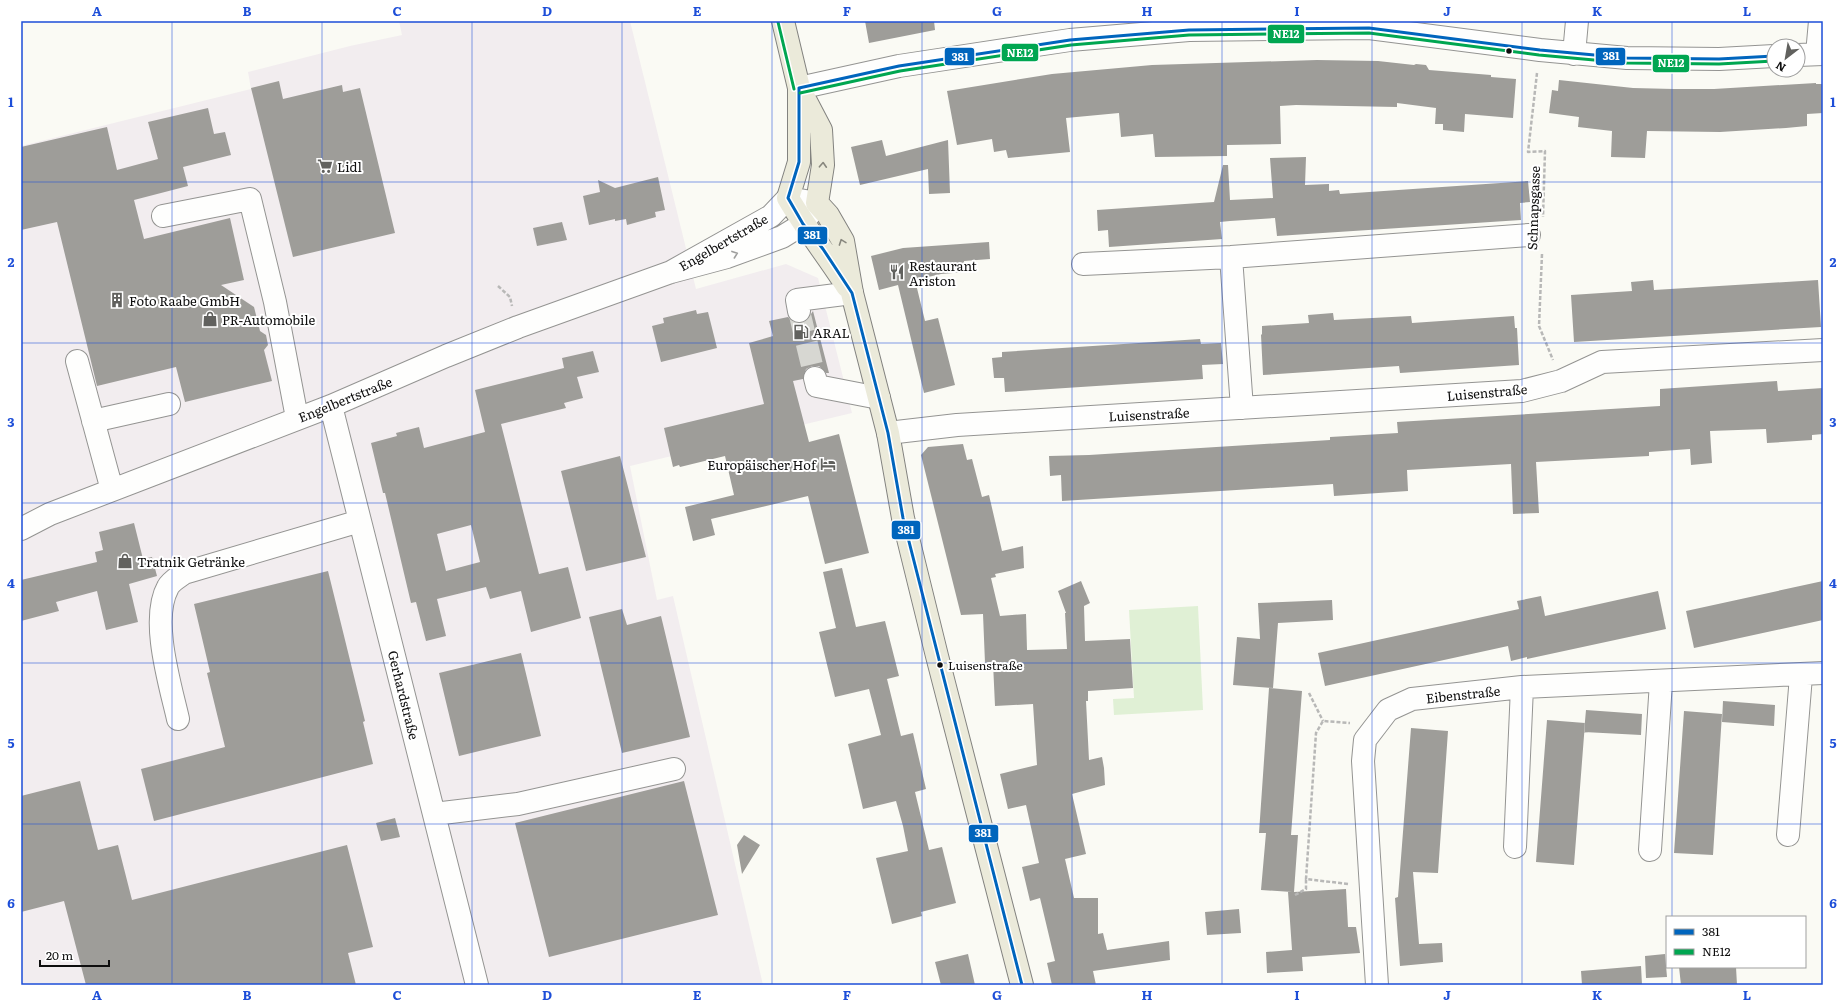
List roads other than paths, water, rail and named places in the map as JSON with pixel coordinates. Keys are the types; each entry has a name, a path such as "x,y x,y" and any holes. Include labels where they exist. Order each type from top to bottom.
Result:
{"main road":[{"path":"783,21 799,88 799,162 788,198 803,224 823,249 852,294"},
{"path":"799,88 821,130 823,165 817,203 828,215 843,241 852,294 888,433 903,518 1022,985"}],"street":[{"path":"1574,54 1577,21"},
{"path":"1813,54 1820,21"},
{"path":"799,88 900,66 1054,42 1190,30 1369,28 1574,54 1627,58 1711,59 1766,56"},
{"path":"788,198 817,203"},
{"name":"Engelbertstraße","path":"670,272 771,216 788,198"},
{"path":"163,216 250,199 275,302 297,418"},
{"name":"Engelbertstraße","path":"21,529 50,514 331,406 468,347 670,272 727,257 782,237 803,224 817,203"},
{"path":"1083,264 1231,257 1538,234"},
{"path":"1231,257 1242,408"},
{"path":"799,311 797,300 852,294"},
{"name":"Luisenstraße","path":"888,433 957,425 1522,391 1561,381 1602,362 1823,350"},
{"path":"77,361 112,490"},
{"path":"815,378 817,386 879,398"},
{"path":"93,421 168,404"},
{"name":"Gerhardstraße","path":"331,406 477,985"},
{"path":"178,718 162,653 162,603 168,585 184,573 360,521"},
{"name":"Eibenstraße","path":"1377,985 1363,761 1365,740 1388,710 1412,699 1522,688 1823,674"},
{"path":"1788,835 1801,676"},
{"path":"1650,850 1661,682"},
{"path":"1515,847 1522,688"},
{"path":"434,814 518,804 674,768"}],"tunnel":[{"path":"799,311 815,378"}],"place":[{"name":"Lidl","path":"325,166"},
{"name":"Restaurant Ariston","path":"897,272"},
{"name":"Foto Raabe GmbH","path":"117,300"},
{"name":"PR-Automobile","path":"210,319"},
{"name":"ARAL","path":"801,332"},
{"name":"Europäischer Hof","path":"828,464"},
{"name":"Tratnik Getränke","path":"125,561"},
{"name":"Luisenstraße","path":"940,665"}]}
